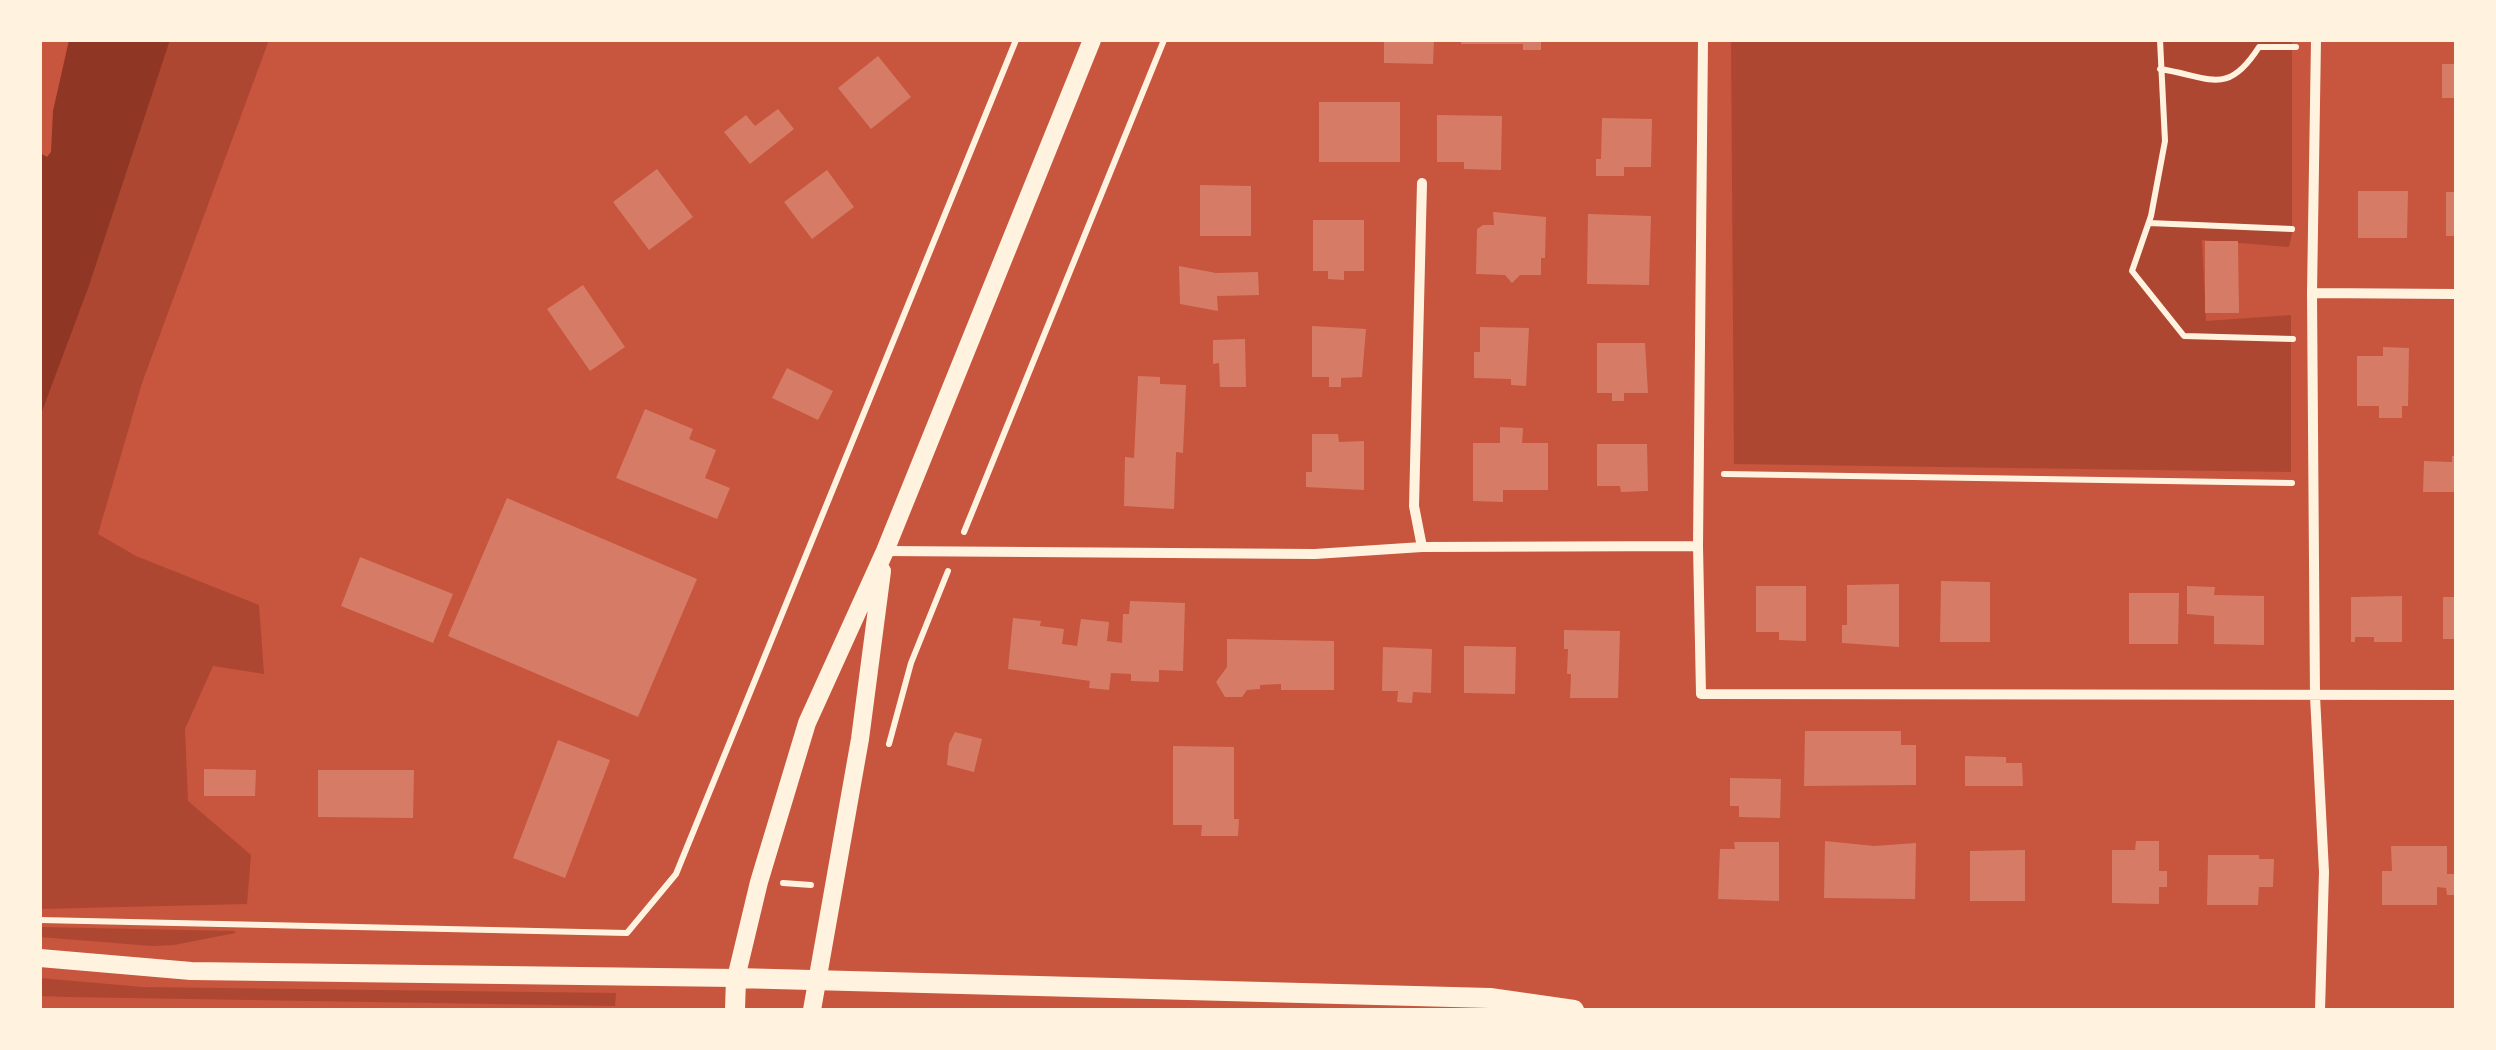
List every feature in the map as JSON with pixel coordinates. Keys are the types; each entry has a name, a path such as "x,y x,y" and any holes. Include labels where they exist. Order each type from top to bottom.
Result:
{"main road":[{"path":"735,1010 736,978 1490,998 1574,1010"}],"street":[{"path":"40,958 191,971 736,978 759,882 807,723 885,550 1092,40"},
{"path":"1704,40 1698,546 1701,694 2456,695"},
{"path":"2316,40 2312,293 2315,696 2324,872 2320,1010"},
{"path":"1422,184 1414,506 1422,547"},
{"path":"2312,293 2456,294"},
{"path":"885,550 1315,554 1422,547 1698,546"},
{"path":"812,1010 862,724 885,550"}],"path":[{"path":"40,920 627,933 676,874 1016,40"},
{"path":"886,756 910,664 1164,40"},
{"path":"2160,40 2165,141 2149,222 2132,271 2184,336 2298,340 2298,324"},
{"path":"2160,68 2213,80 2230,78 2242,72 2259,43 2297,44 2296,64"},
{"path":"2149,222 2298,229 2299,218"},
{"path":"1724,474 2298,483 2299,474"},
{"path":"759,882 832,886"}],"shaded area":[{"path":"69,40 170,40 89,286 40,417 40,153 47,157 51,152 53,111"},
{"path":"170,40 269,40 142,383 98,534 136,556 259,605 264,674 213,666 185,729 188,801 251,855 247,904 40,909 40,417 89,286"},
{"path":"1731,40 2292,40 2289,247 2202,240 2206,321 2291,315 2291,472 1734,464"},
{"path":"40,927 235,933 152,946 40,937"},
{"path":"40,978 142,987 616,993 615,1006 68,997 40,996"}],"building":[{"path":"1384,40 1434,40 1433,64 1384,63"},
{"path":"1461,40 1541,40 1541,50 1523,50 1523,44 1461,44"},
{"path":"878,56 911,97 871,129 838,88"},
{"path":"2442,64 2456,64 2456,98 2442,98"},
{"path":"1319,102 1400,102 1400,162 1319,162"},
{"path":"778,109 794,129 750,164 724,132 746,115 755,126"},
{"path":"1437,115 1502,116 1501,170 1464,169 1464,162 1437,162"},
{"path":"1602,118 1652,119 1651,167 1624,167 1624,176 1596,176 1596,159 1601,159"},
{"path":"657,169 693,217 649,250 613,202"},
{"path":"827,170 854,207 812,239 784,202"},
{"path":"1200,185 1251,186 1251,236 1200,236"},
{"path":"2358,191 2408,191 2407,238 2358,238"},
{"path":"2446,192 2456,192 2456,236 2446,236"},
{"path":"1493,212 1546,217 1541,275 1520,275 1512,283 1505,275 1476,274 1477,229 1494,225"},
{"path":"1588,214 1651,216 1649,285 1587,284"},
{"path":"1313,220 1364,220 1364,271 1344,271 1344,280 1328,279 1328,271 1313,271"},
{"path":"2205,241 2238,241 2239,313 2205,313"},
{"path":"1179,266 1216,273 1258,272 1259,295 1217,296 1218,311 1180,304"},
{"path":"583,285 625,347 590,371 547,309"},
{"path":"1312,326 1366,329 1362,377 1341,378 1341,387 1329,387 1329,377 1312,377"},
{"path":"1480,327 1529,328 1526,386 1511,385 1511,379 1474,378 1474,352 1480,352"},
{"path":"1245,339 1246,387 1220,387 1219,363 1213,364 1213,340"},
{"path":"1597,343 1645,343 1648,393 1624,393 1624,401 1612,401 1612,393 1597,393"},
{"path":"2383,347 2409,348 2408,406 2402,406 2402,418 2379,418 2379,406 2357,406 2357,356 2383,356"},
{"path":"787,368 833,391 818,420 772,398"},
{"path":"1138,376 1160,377 1160,384 1186,385 1183,453 1176,452 1174,509 1124,506 1125,457 1134,458"},
{"path":"645,409 693,429 689,439 716,450 705,478 730,488 717,519 616,478"},
{"path":"1500,427 1523,428 1522,443 1548,443 1548,490 1503,490 1503,502 1473,501 1473,443 1500,443"},
{"path":"1312,434 1338,434 1339,442 1364,441 1364,490 1306,487 1306,472 1312,472"},
{"path":"1597,444 1647,444 1648,491 1621,492 1620,486 1597,486"},
{"path":"2452,456 2456,456 2456,492 2423,492 2424,461 2452,462"},
{"path":"507,498 697,579 638,717 448,636"},
{"path":"360,557 453,594 433,643 341,606"},
{"path":"1941,581 1990,582 1990,642 1940,642"},
{"path":"1899,584 1899,647 1842,643 1842,625 1847,625 1847,585"},
{"path":"1756,586 1806,586 1806,641 1779,640 1779,632 1756,632"},
{"path":"2187,586 2215,587 2214,595 2264,596 2264,645 2214,644 2214,616 2187,614"},
{"path":"2129,593 2179,593 2178,644 2129,644"},
{"path":"2402,596 2402,642 2355,637 2355,642 2351,642 2351,597"},
{"path":"2443,597 2456,597 2456,639 2443,639"},
{"path":"1130,601 1185,603 1183,671 1159,670 1159,682 1131,681 1131,674 1111,673 1109,690 1089,688 1090,681 1008,669 1013,618 1064,629 1062,644 1077,646 1081,619 1109,622 1107,641 1122,643 1123,614 1129,614"},
{"path":"1564,630 1620,631 1618,698 1570,698 1571,674 1567,674"},
{"path":"1227,639 1334,641 1334,690 1281,690 1281,684 1260,685 1260,689 1247,690 1242,697 1225,697 1216,682 1227,667"},
{"path":"1464,646 1516,647 1515,694 1464,693"},
{"path":"1383,647 1432,649 1431,693 1413,692 1412,703 1397,702 1398,691 1382,691"},
{"path":"1805,731 1901,731 1901,745 1916,745 1916,785 1804,786"},
{"path":"955,732 982,739 974,772 947,765 949,744"},
{"path":"558,740 610,760 565,878 513,858"},
{"path":"1173,746 1234,747 1234,819 1239,819 1238,836 1201,836 1202,825 1173,825"},
{"path":"1965,756 2006,757 2006,763 2022,763 2023,786 1965,786"},
{"path":"204,769 256,770 255,796 204,796"},
{"path":"318,770 414,770 413,818 318,817"},
{"path":"1730,778 1781,779 1780,818 1739,817 1739,806 1730,806"},
{"path":"1825,841 1874,846 1916,843 1915,899 1824,898"},
{"path":"2136,841 2159,841 2159,871 2167,871 2167,887 2159,887 2159,904 2112,903 2112,850 2135,850"},
{"path":"1734,842 1779,842 1779,901 1718,899 1720,849 1735,849"},
{"path":"2391,846 2447,846 2447,874 2456,874 2456,895 2447,895 2446,888 2437,887 2437,905 2382,905 2382,871 2392,871"},
{"path":"2025,850 2025,901 1970,901 1970,851"},
{"path":"2208,855 2259,855 2259,859 2274,859 2273,887 2259,887 2258,905 2207,905"}]}
